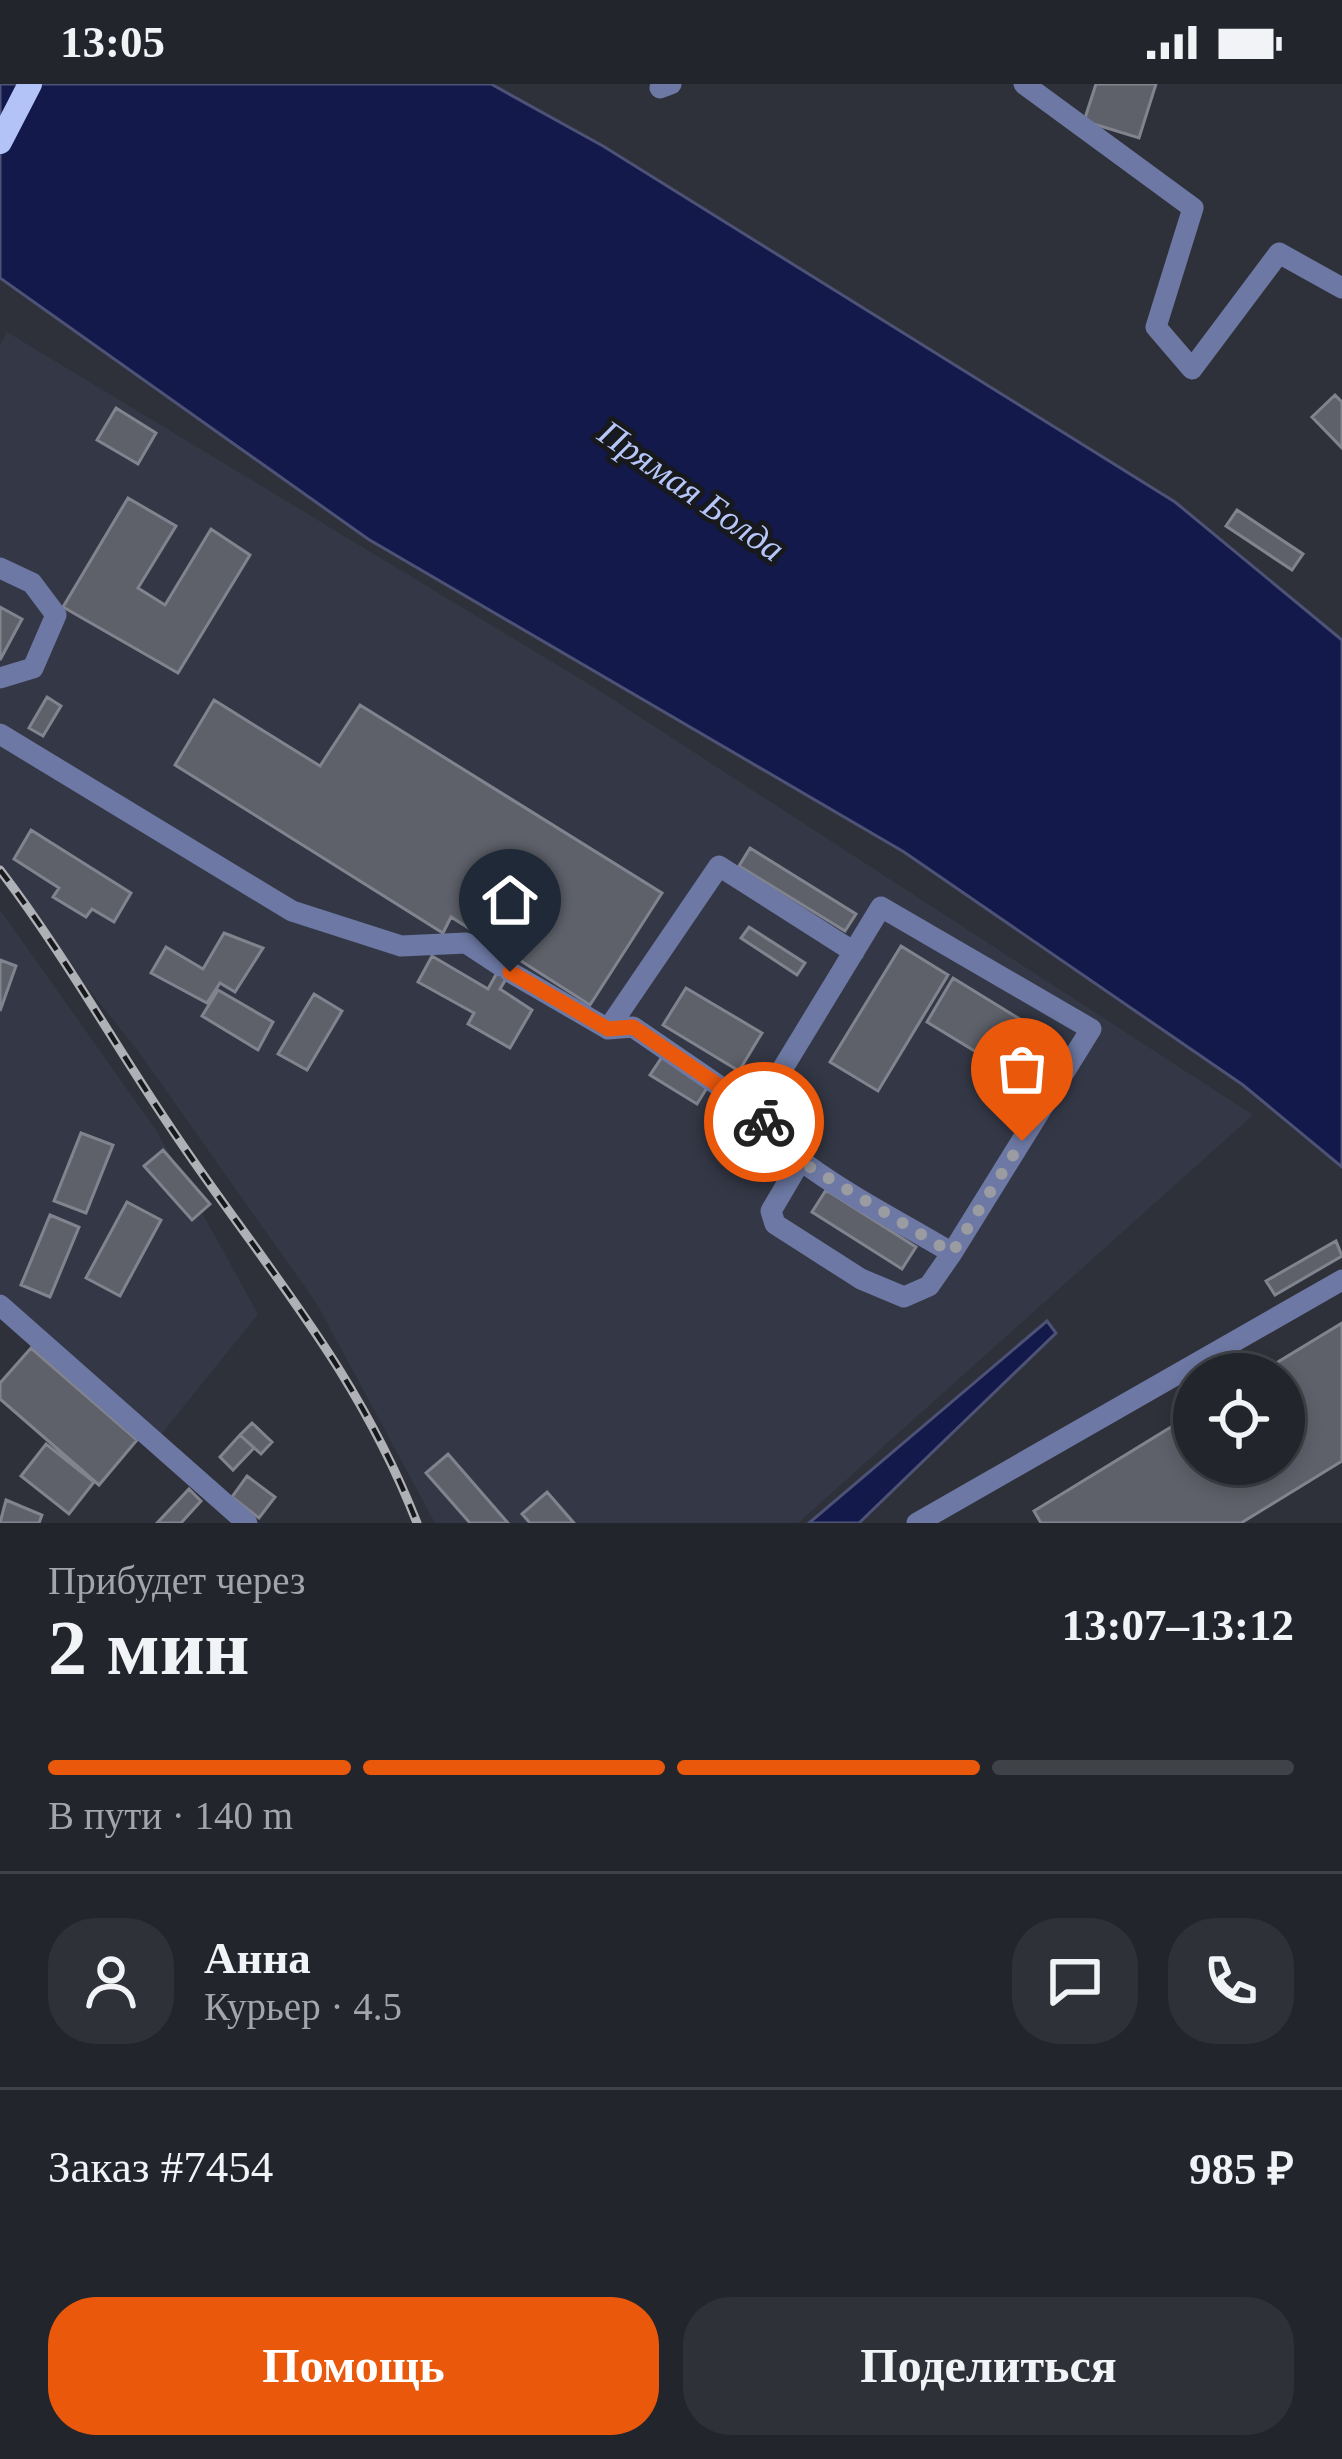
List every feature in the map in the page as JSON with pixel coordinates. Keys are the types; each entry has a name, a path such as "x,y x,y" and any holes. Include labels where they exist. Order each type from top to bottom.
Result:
{"main road":[{"path":"0,142 30,84"}],"street":[{"path":"1024,84 1193,208 1156,327 1192,369 1279,253 1342,288"},
{"path":"0,568 32,583 56,615 33,668 0,678"},
{"path":"0,734 292,911 401,946 466,943 608,1029 633,1027 755,1114 801,1160 952,1253"},
{"path":"608,1029 719,866 854,952"},
{"path":"755,1114 881,908 1091,1029 952,1253 929,1286 904,1298 861,1280 775,1224 771,1211 801,1160"},
{"path":"917,1523 1342,1280"},
{"path":"0,1305 247,1523"}],"shaded area":[{"path":"7,332 592,686 1253,1115 798,1523 435,1523 317,1304 138,1051 0,878 0,345"},
{"path":"0,910 156,1130 258,1314 155,1442 0,1302"}],"water":[{"name":"Прямая Болда","path":"0,84 491,84 603,146 1175,502 1342,640 1342,1167 1243,1085 904,852 368,539 0,278"},
{"path":"1047,1321 1056,1333 859,1523 809,1523"}],"building":[{"path":"1096,84 1156,84 1139,138 1084,121"},
{"path":"1335,395 1342,402 1342,448 1312,417"},
{"path":"116,408 156,433 138,464 97,440"},
{"path":"128,498 176,526 138,588 165,605 211,529 250,555 178,673 63,607"},
{"path":"1237,510 1303,554 1292,570 1226,526"},
{"path":"0,607 22,619 0,660"},
{"path":"47,697 61,706 43,736 29,728"},
{"path":"214,700 320,766 360,705 662,893 590,1005 518,959 500,989 532,1010 510,1048 468,1024 474,1013 418,982 432,956 488,989 508,953 451,917 443,933 175,765"},
{"path":"31,830 131,893 114,922 92,909 86,917 53,897 59,888 14,859"},
{"path":"750,848 856,914 845,931 739,866"},
{"path":"749,927 805,963 797,975 741,938"},
{"path":"224,933 263,948 235,992 220,983 207,1003 151,973 166,947 203,969"},
{"path":"901,946 948,975 878,1091 830,1062"},
{"path":"0,960 16,966 0,1011"},
{"path":"953,978 1036,1029 1009,1072 927,1022"},
{"path":"686,988 762,1033 739,1071 663,1025"},
{"path":"218,990 273,1022 258,1050 202,1016"},
{"path":"314,994 342,1011 307,1070 278,1054"},
{"path":"664,1054 710,1083 697,1104 650,1075"},
{"path":"81,1133 113,1145 86,1213 54,1201"},
{"path":"163,1150 210,1204 192,1220 144,1166"},
{"path":"826,1190 916,1247 902,1269 812,1212"},
{"path":"127,1202 161,1220 120,1296 86,1278"},
{"path":"50,1215 79,1227 50,1297 21,1285"},
{"path":"1336,1241 1342,1256 1275,1295 1266,1281"},
{"path":"1342,1323 1342,1461 1305,1484 1305,1353 1293,1353"},
{"path":"31,1348 137,1440 99,1485 0,1399 0,1383"},
{"path":"252,1423 272,1442 261,1454 240,1435"},
{"path":"1173,1426 1173,1485 1303,1485 1241,1523 1041,1523 1034,1511"},
{"path":"240,1435 254,1448 233,1470 220,1457"},
{"path":"46,1444 94,1482 69,1514 21,1476"},
{"path":"448,1454 508,1523 470,1523 426,1473"},
{"path":"247,1476 275,1497 259,1518 232,1497"},
{"path":"189,1489 201,1501 181,1523 157,1523"},
{"path":"547,1492 574,1523 530,1523 522,1514"},
{"path":"6,1500 42,1515 39,1523 0,1523"}],"railway":[{"path":"0,870 338,1368 367,1416 417,1523"}],"way so far":[{"path":"764,1122 805,1164 952,1253 1022,1141"}],"route":[{"path":"510,972 608,1029 633,1027 747,1105 764,1122"}]}
